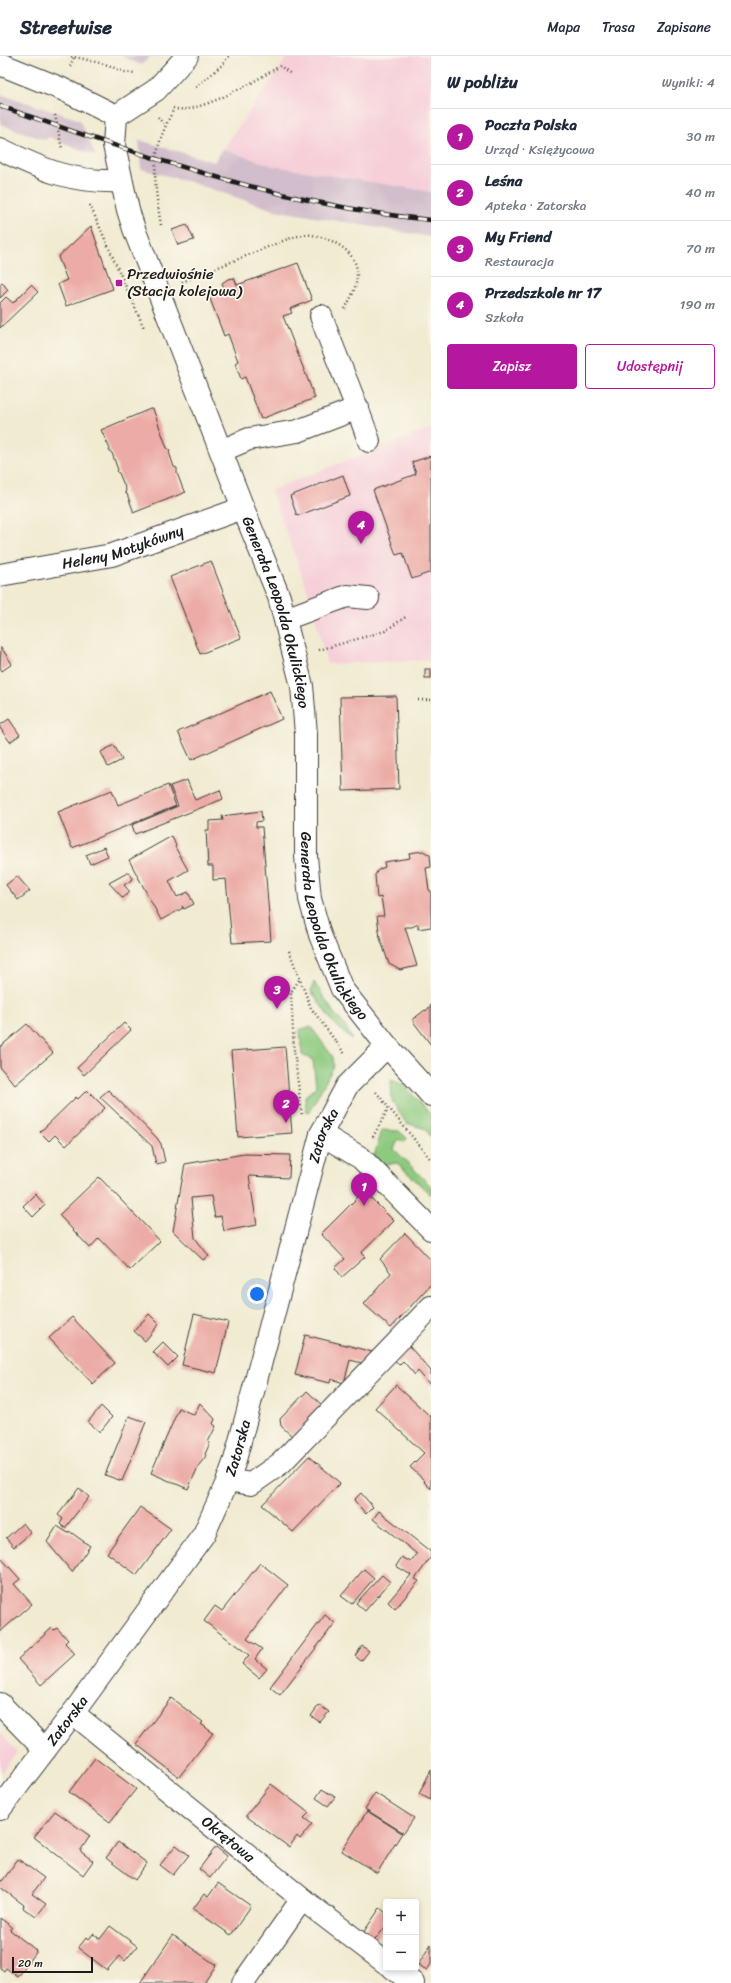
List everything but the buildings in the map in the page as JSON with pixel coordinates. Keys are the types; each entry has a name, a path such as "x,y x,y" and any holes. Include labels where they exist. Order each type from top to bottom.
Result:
{"street":[{"path":"0,64 62,88 116,116 156,90 187,56"},
{"name":"Generała Leopolda Okulickiego","path":"116,116 114,145 121,181 134,229 279,596 302,686 306,727 306,856 310,899 320,935 342,989 387,1046 431,1095"},
{"path":"0,149 43,170 76,179 100,182 121,181"},
{"path":"323,323 342,375 358,408 370,441"},
{"path":"221,451 249,439 298,431 358,408"},
{"name":"Heleny Motykówny","path":"0,575 112,555 243,508"},
{"path":"285,619 347,596 368,598"},
{"name":"Zatorska","path":"0,1809 73,1713 204,1534 228,1480 242,1437 321,1134 347,1086 387,1046"},
{"path":"321,1134 361,1158 431,1229"},
{"path":"228,1480 250,1484 281,1463 431,1307"},
{"path":"0,1704 44,1750"},
{"name":"Okrętowa","path":"73,1713 302,1899 383,1961"},
{"path":"242,1983 302,1899"},
{"path":"397,1971 413,1983"}],"path":[{"path":"71,56 108,65 124,72"},
{"path":"190,92 222,65 229,56"},
{"path":"177,105 174,109 182,109 209,103 247,85 280,66 291,74"},
{"path":"179,284 285,240 299,236 312,235 325,238 343,248 350,254 354,261 357,273 356,284 350,300 342,314 323,323"},
{"path":"317,651 385,631 407,616"},
{"path":"418,700 431,700"},
{"path":"289,951 311,1008 350,1059"},
{"path":"299,980 291,992 294,1050 303,1123 321,1134"},
{"path":"372,1086 431,1160"},
{"path":"361,1158 389,1107"}],"shaded area":[{"path":"121,56 151,56 141,65"},
{"path":"288,56 431,56 431,194 272,166 223,149"},
{"path":"0,94 80,120 96,156 49,137 45,140 0,124"},
{"path":"139,140 214,162 223,149 273,166 431,192 431,237 274,210 190,182 141,169"},
{"path":"431,428 431,660 327,664 310,597 271,490"},
{"path":"0,1732 17,1752 0,1774"}],"green space":[{"path":"314,982 334,1013 346,1027 352,1039 333,1023 311,991"},
{"path":"311,1027 333,1057 334,1066 309,1112 306,1111 305,1096 316,1087 313,1060 302,1055 300,1029"},
{"path":"391,1080 404,1085 431,1115 431,1138 426,1129 406,1123 392,1101"},
{"path":"382,1130 399,1131 407,1138 405,1142 398,1140 394,1149 431,1186 431,1195 397,1163 384,1165 374,1156"}],"railway":[{"path":"0,106 159,160 212,176 320,203 375,213 431,220"}],"place":[{"name":"Przedwiośnie (Stacja kolejowa)","path":"119,283"},
{"name":"Przedszkole nr 17","path":"361,544"},
{"name":"My Friend","path":"277,1009"},
{"name":"Leśna","path":"286,1123"},
{"name":"Poczta Polska","path":"364,1206"}]}
